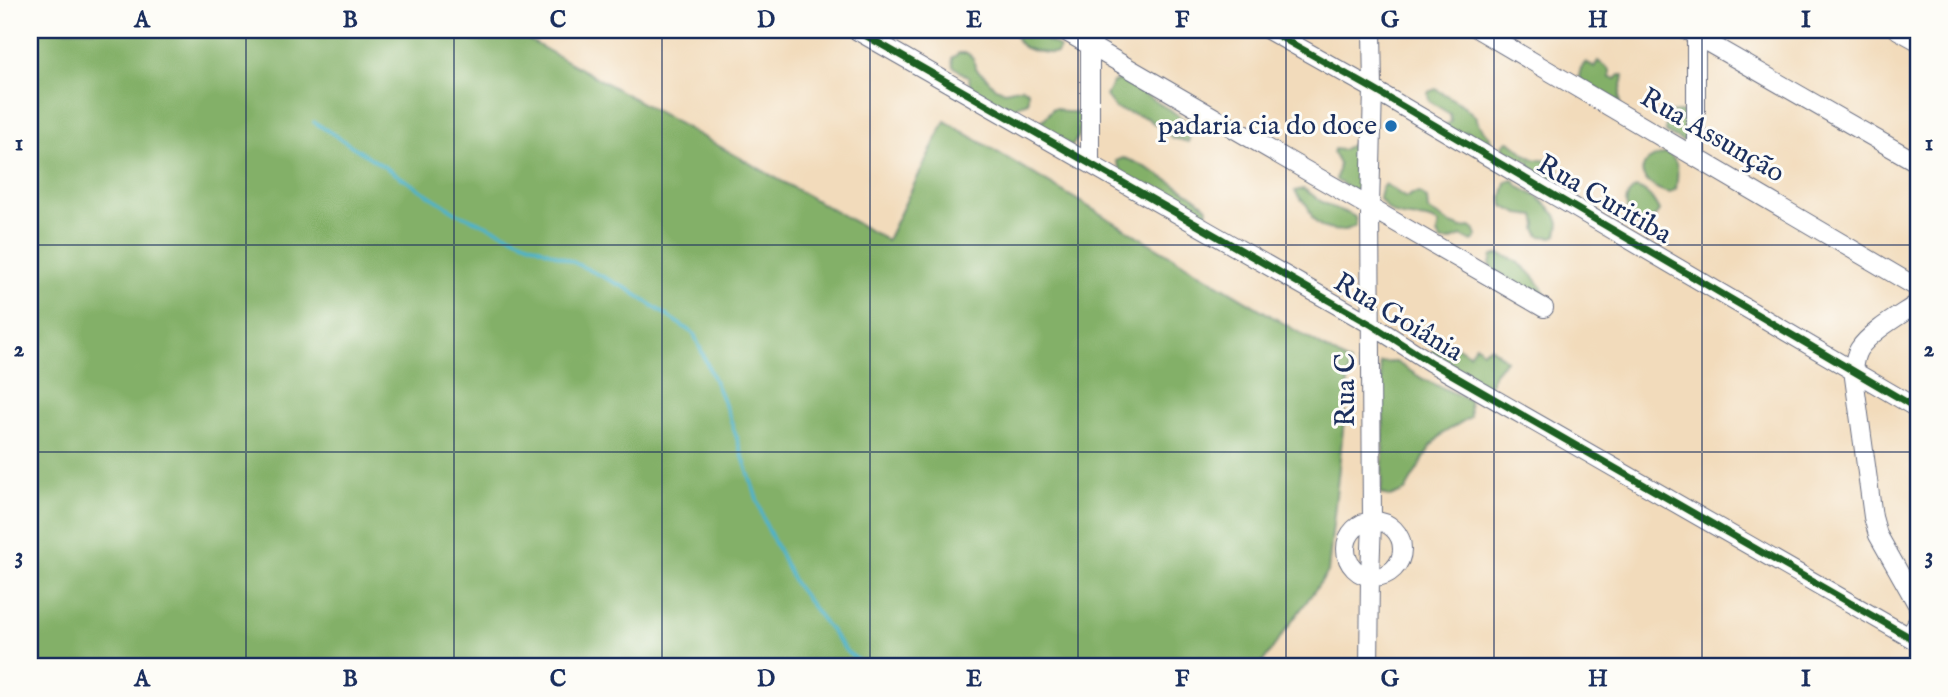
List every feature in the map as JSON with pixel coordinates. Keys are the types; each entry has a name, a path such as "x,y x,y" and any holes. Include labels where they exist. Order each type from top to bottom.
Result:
{"street":[{"name":"Rua Goiânia","path":"856,30 1372,325 1442,369 1916,633"},
{"path":"1063,30 1090,37 1370,207 1544,308"},
{"name":"Rua Curitiba","path":"1268,30 1918,409"},
{"name":"Rua C","path":"1369,667 1372,521 1371,30"},
{"name":"Rua Assunção","path":"1479,30 1918,288"},
{"path":"1898,30 1918,41"},
{"path":"1691,33 1696,157"},
{"path":"1691,33 1918,163"},
{"path":"1090,37 1090,163"},
{"path":"1918,303 1861,346 1855,356 1853,370 1875,526 1918,606"},
{"path":"1370,576 1390,571 1399,561 1401,548 1394,530 1383,522 1372,521"}],"green space":[{"path":"30,30 511,30 887,240 945,121 1350,363 1328,572 1259,667 30,667"},
{"path":"1017,30 1028,30 1031,34 1056,45 1060,48 1057,54 1023,47 1016,37"},
{"path":"959,53 967,53 973,58 978,71 995,88 1005,91 1022,87 1028,91 1028,102 1012,110 970,86 969,78 953,66 952,58"},
{"path":"1598,61 1610,70 1610,78 1616,79 1624,75 1620,103 1583,83 1579,76 1586,62 1594,67"},
{"path":"1121,80 1190,125 1189,142 1173,138 1147,118 1116,109 1106,96 1113,82"},
{"path":"1436,89 1464,106 1476,117 1479,125 1490,137 1491,146 1483,150 1466,131 1463,137 1445,125 1451,122 1450,114 1429,101 1428,92"},
{"path":"1053,108 1077,112 1081,116 1079,136 1072,146 1033,122 1043,120"},
{"path":"1681,112 1691,120 1688,139 1684,142 1666,133 1666,116 1669,113"},
{"path":"1508,141 1532,158 1547,160 1557,166 1563,190 1578,196 1580,202 1530,171 1530,163 1502,146"},
{"path":"1356,142 1365,146 1366,189 1360,195 1336,180 1339,164 1333,153 1334,149 1342,150"},
{"path":"1667,153 1677,168 1676,189 1670,193 1654,186 1643,173 1648,161"},
{"path":"1123,158 1154,172 1192,196 1207,208 1206,216 1199,220 1124,176 1116,161"},
{"path":"1514,180 1519,187 1538,197 1556,215 1559,223 1557,235 1540,236 1536,229 1535,216 1519,214 1503,206 1506,182"},
{"path":"1385,184 1406,198 1420,193 1427,199 1428,210 1451,224 1474,229 1477,236 1472,242 1461,236 1441,241 1437,234 1439,224 1427,219 1401,216 1387,208 1379,198"},
{"path":"1636,188 1650,196 1659,210 1652,220 1645,223 1633,224 1627,209 1628,195"},
{"path":"1303,189 1324,203 1355,217 1356,225 1340,231 1318,224 1295,191"},
{"path":"1500,254 1528,271 1547,298 1494,271 1490,264 1492,256"},
{"path":"1439,335 1469,354 1476,345 1482,351 1490,347 1506,360 1494,374 1487,393 1430,358"},
{"path":"1396,362 1423,379 1469,400 1470,417 1442,434 1431,446 1405,491 1390,497 1381,493 1384,428 1380,363"}],"waterway":[{"path":"314,122 457,213 573,262 628,289 694,334 728,412 765,523 795,584 847,652 867,667"}],"cycle path":[{"path":"856,30 1918,642"},
{"path":"1268,30 1918,409"}],"place":[{"name":"padaria cia do doce","path":"1391,126"}]}
